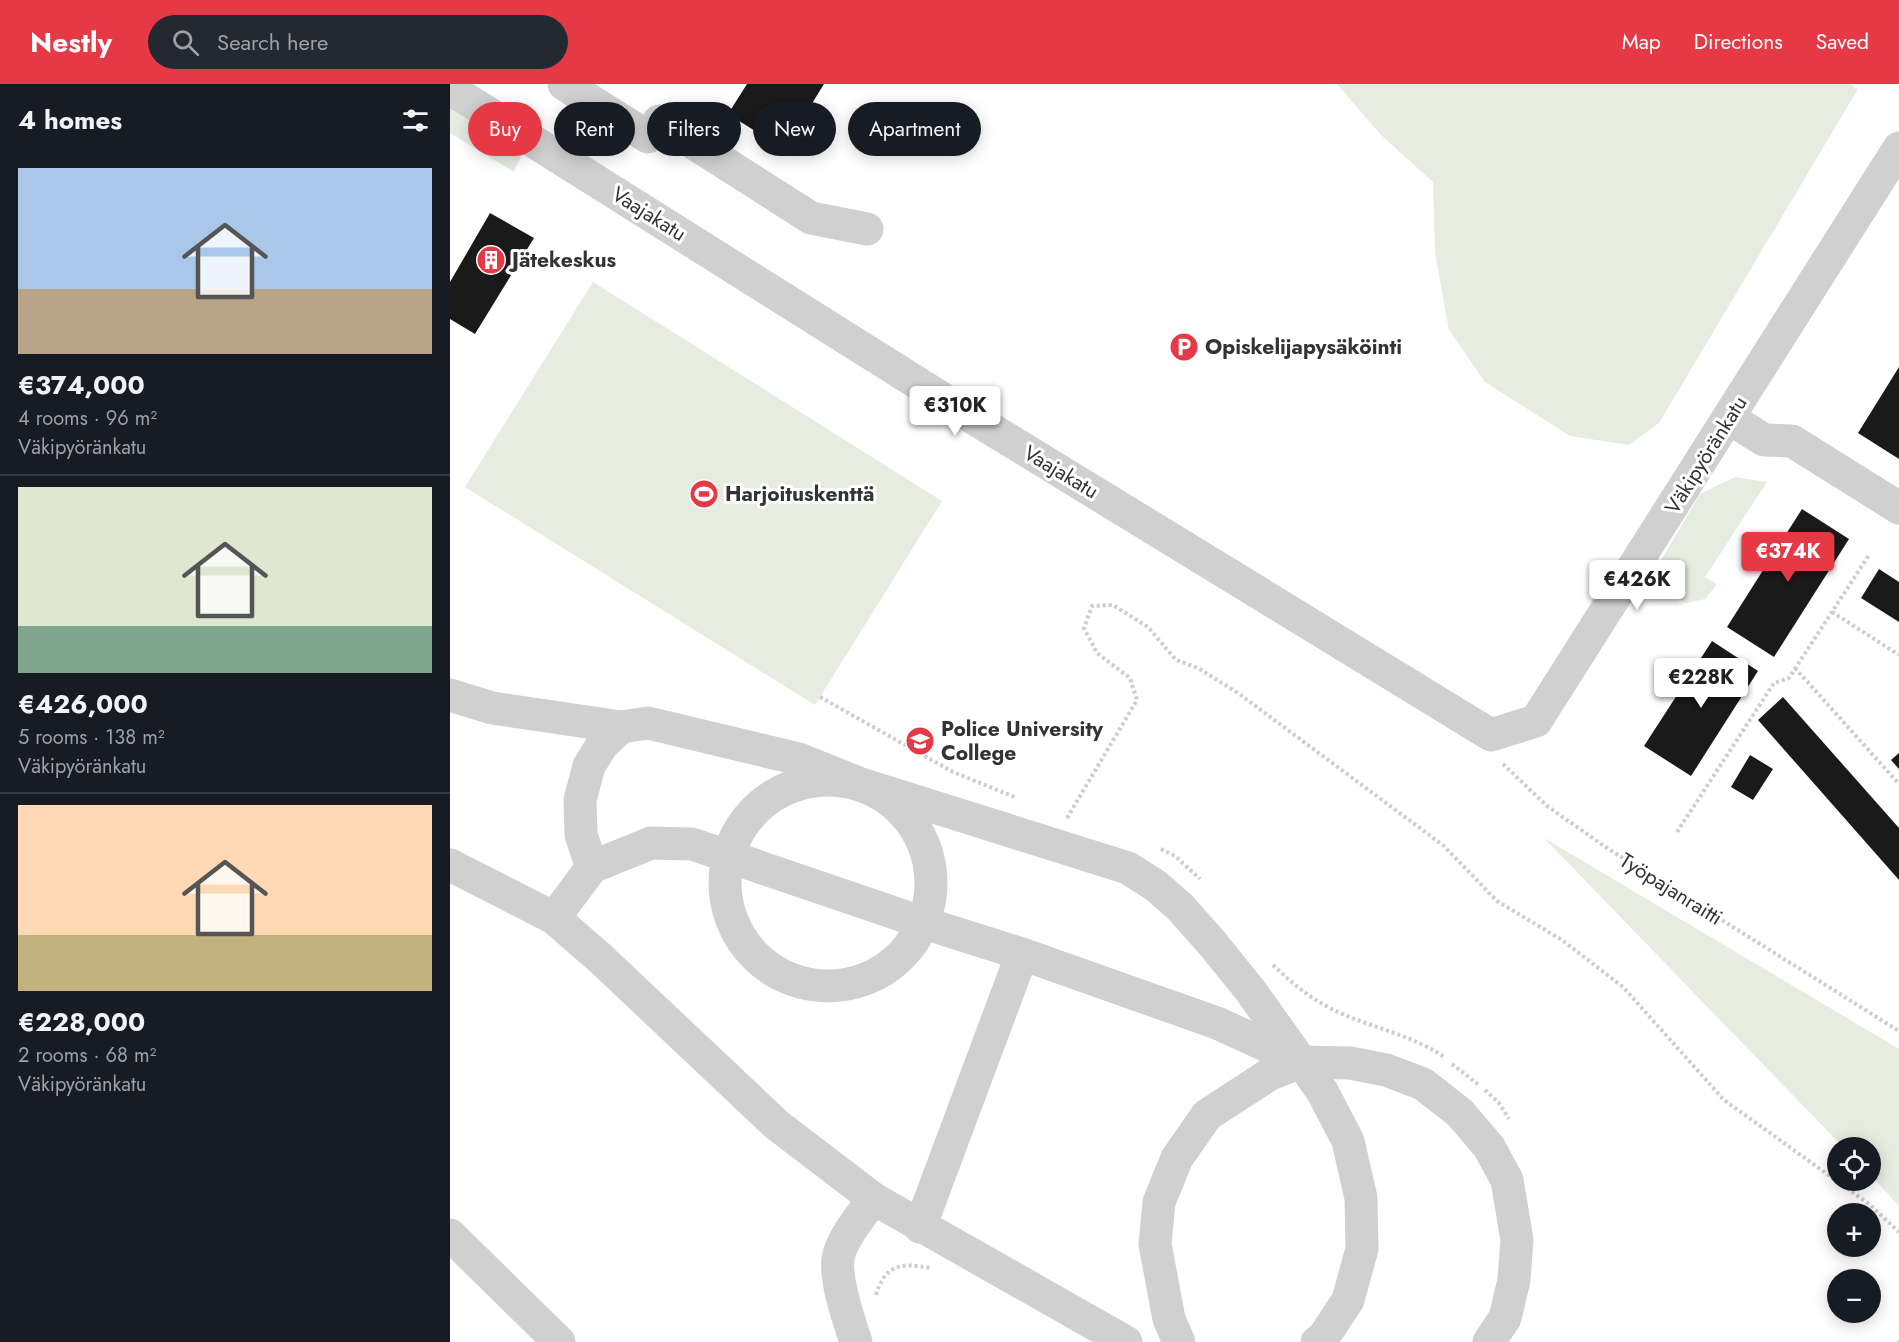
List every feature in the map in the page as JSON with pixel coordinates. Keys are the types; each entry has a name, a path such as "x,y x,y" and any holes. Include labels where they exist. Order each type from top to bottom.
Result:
{"street":[{"path":"564,84 653,129 811,218 867,229"},
{"name":"Vaajakatu","path":"450,89 978,421 1491,735"},
{"name":"Väkipyöränkatu","path":"1491,735 1536,721 1899,148"},
{"path":"1729,418 1764,440 1792,441 1899,508"},
{"path":"450,695 492,708 621,727 648,723 799,759 861,784 1128,868 1156,886 1180,907 1250,990 1322,1091 1348,1141 1361,1198 1362,1249 1348,1300 1323,1338 1317,1342"},
{"path":"592,867 581,835 580,800 589,766 602,745 621,727"},
{"path":"817,779 861,784 896,804 919,834 931,873 931,898 924,923 907,950 875,975 836,986 795,981 758,959 734,927 724,894 728,855 747,817 779,791 817,779"},
{"path":"554,918 592,867 651,843 692,844 1022,954 1217,1023 1301,1062 1359,1065 1386,1070 1423,1084 1460,1113 1489,1147 1506,1180 1517,1240 1514,1280 1505,1318 1489,1342"},
{"path":"450,865 554,918 600,958 777,1125 874,1199 1126,1342"},
{"path":"920,1227 1022,954"},
{"path":"1179,1342 1169,1319 1155,1244 1159,1202 1177,1158 1207,1115 1270,1074 1301,1062"},
{"path":"856,1342 842,1294 838,1259 852,1226 874,1199"},
{"path":"450,1235 559,1342"}],"path":[{"path":"1677,832 1774,683 1789,678 1869,555"},
{"path":"1065,821 1137,700 1130,678 1097,652 1084,628 1092,606 1113,605 1148,627 1176,660 1198,668 1238,693 1444,846 1497,901 1562,939 1623,987 1724,1100 1869,1204 1899,1232"},
{"path":"1832,612 1899,655"},
{"path":"1795,668 1899,784"},
{"name":"Työpajanraitti","path":"1491,735 1494,755 1548,806 1610,850 1899,1031"},
{"path":"876,1305 880,1281 886,1273 911,1264"}],"shaded area":[{"path":"1337,84 1850,84 1858,89 1659,423 1629,445 1570,436 1485,382 1449,330 1435,253 1433,182 1381,135"},
{"path":"450,109 468,120 468,144 450,133"},
{"path":"488,156 521,156 514,172"},
{"name":"Harjoituskenttä","path":"593,282 942,501 815,705 465,487"},
{"path":"1735,477 1767,482 1705,577 1717,584 1705,599 1686,603 1650,579 1700,494"},
{"path":"1544,838 1899,1049 1899,1206 1881,1187 1881,1137 1833,1137"}],"building":[{"path":"747,84 824,84 813,102 753,102 753,130 741,122 741,102 736,102"},
{"name":"Jätekeskus","path":"490,213 534,238 475,334 450,319 450,282"},
{"path":"1899,367 1899,459 1858,433"},
{"path":"1802,509 1849,539 1774,657 1727,627"},
{"path":"1879,569 1899,582 1899,622 1861,598"},
{"path":"1712,641 1758,671 1691,776 1644,746"},
{"path":"1783,697 1899,828 1899,880 1758,720"},
{"path":"1899,753 1899,769 1891,760"},
{"path":"1750,755 1773,769 1753,800 1731,787"}],"place":[{"name":"Jätekeskus","path":"491,260"},
{"name":"Opiskelijapysäköinti","path":"1184,347"},
{"name":"Harjoituskenttä","path":"704,494"},
{"name":"Police University College","path":"920,741"}]}
